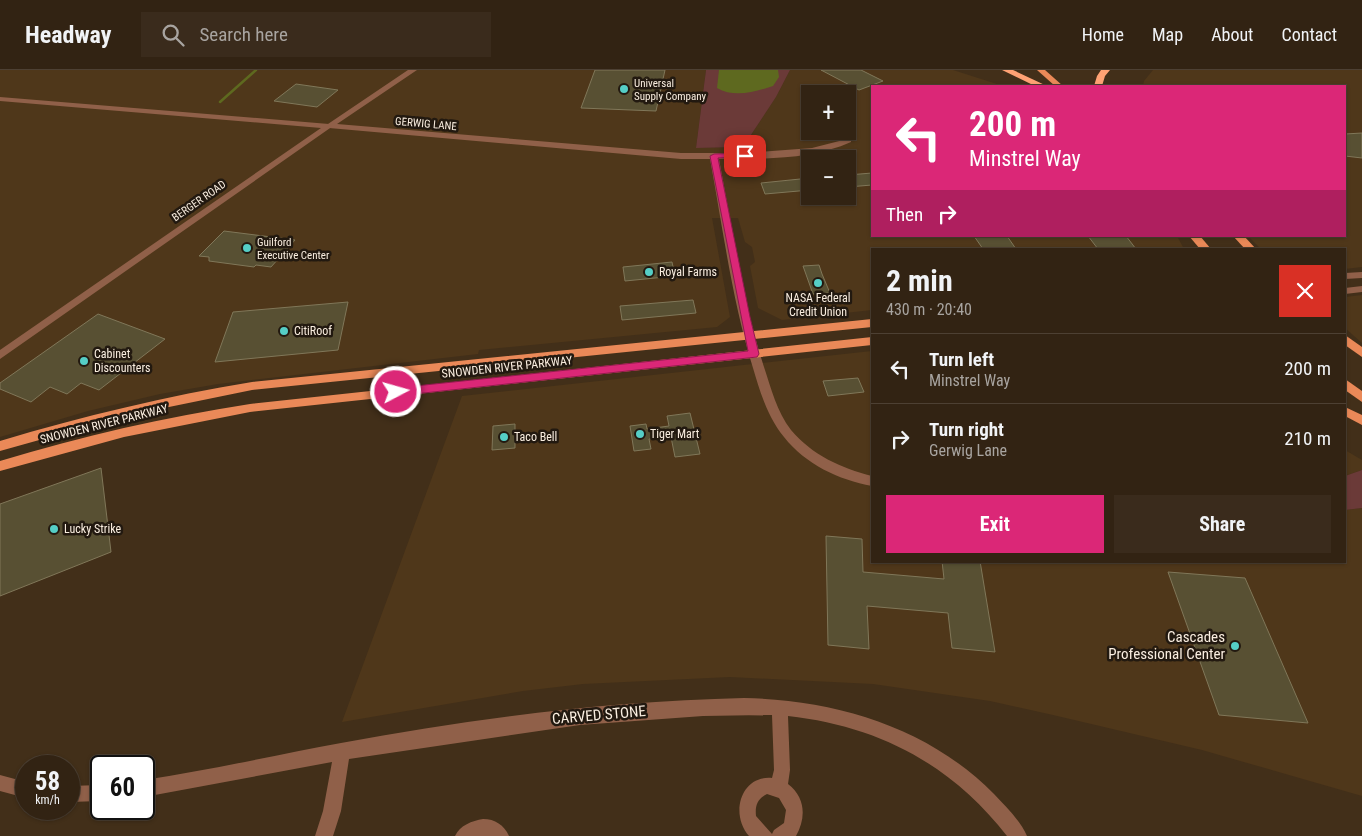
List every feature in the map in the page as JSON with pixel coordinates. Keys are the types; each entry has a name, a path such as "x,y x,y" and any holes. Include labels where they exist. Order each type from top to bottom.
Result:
{"highway":[{"path":"1006,70 1040,85"},
{"path":"1098,85 1101,76 1106,70"}],"main road":[{"path":"1041,70 1058,85"},
{"path":"1195,237 1205,248"},
{"path":"1239,237 1250,248"},
{"name":"SNOWDEN RIVER PARKWAY","path":"0,446 150,404 252,386 871,323"},
{"path":"1346,340 1362,353"},
{"name":"SNOWDEN RIVER PARKWAY","path":"0,466 121,432 191,417 250,408 871,341"},
{"path":"1346,384 1362,398"},
{"path":"1346,412 1362,420"}],"street":[{"name":"BERGER ROAD","path":"0,354 413,70"},
{"name":"GERWIG LANE","path":"0,99 662,155 714,156 812,151 837,145 848,140"},
{"path":"714,156 748,336 773,409 781,424 796,442 826,464 843,473 871,481"},
{"path":"1346,276 1362,275"},
{"path":"1346,291 1362,290"},
{"name":"CARVED STONE","path":"155,787 342,751 572,717 706,707 780,707 827,714 864,723 931,753 961,776 989,802 1018,836"},
{"path":"779,788 782,770 780,707"},
{"path":"324,836 332,811 342,751"},
{"path":"0,783 15,787"},
{"path":"764,836 757,832 750,823 747,813 748,802 754,792 761,787 769,786 779,788 789,795 794,804 795,815 793,825 786,834 780,836"},
{"path":"464,836 472,830 489,827 500,836"}],"shaded area":[{"path":"0,70 706,70 696,148 743,147 776,97 790,70 953,70 1000,85 871,85 871,237 1178,237 1183,248 871,248 871,310 782,320 758,308 750,266 755,262 752,247 745,242 738,218 712,218 730,317 717,327 479,350 478,354 218,384 160,394 88,411 0,437"},
{"path":"706,70 790,70 776,97 743,147 696,148"},
{"path":"719,70 778,70 779,77 773,86 752,92 730,93 717,88"},
{"path":"1153,70 1362,70 1362,267 1346,269 1346,248 1260,248 1249,237 1346,237 1346,85 1143,85 1144,81"},
{"path":"1362,295 1362,343 1346,329 1346,297"},
{"path":"871,351 871,563 1346,563 1346,510 1362,508 1362,796 1202,750 1053,715 990,701 873,684 730,677 583,684 523,691 342,722 462,396"},
{"path":"1346,451 1362,460 1362,470 1346,476"},
{"path":"1362,470 1362,508 1346,510 1346,476"}],"building":[{"name":"Universal Supply Company","path":"595,70 665,70 656,111 581,108"},
{"path":"821,70 861,70 883,81 859,90 856,88 856,85 850,85"},
{"path":"296,84 338,90 317,107 274,101"},
{"path":"1362,133 1362,158 1346,156 1346,134"},
{"path":"871,173 871,185 856,186 856,174"},
{"path":"801,179 801,191 765,194 761,183"},
{"name":"Guilford Executive Center","path":"224,231 295,240 271,267 256,265 254,267 209,261 209,257 199,256"},
{"path":"975,237 1008,237 1015,248 982,248"},
{"path":"1089,237 1127,237 1135,248 1097,248"},
{"name":"Royal Farms","path":"672,262 675,276 625,281 623,267"},
{"name":"NASA Federal Credit Union","path":"819,265 830,293 813,294 803,266"},
{"name":"Royal Farms","path":"693,300 696,313 622,320 620,306"},
{"name":"CitiRoof","path":"348,302 338,350 215,362 233,312"},
{"name":"Cabinet Discounters","path":"98,314 165,339 99,390 81,383 67,394 50,387 31,402 0,389 0,383"},
{"path":"858,378 864,392 828,396 823,381"},
{"path":"690,413 700,454 675,457 671,437 649,439 651,449 634,451 630,426 646,424 647,429 669,426 667,416"},
{"name":"Taco Bell","path":"515,424 515,448 492,450 493,426"},
{"name":"Lucky Strike","path":"101,468 111,552 0,596 0,504"},
{"path":"826,536 862,539 863,572 944,579 942,563 980,563 995,652 952,648 948,613 867,606 869,649 828,645"},
{"name":"Cascades Professional Center","path":"1168,572 1245,578 1308,723 1219,715"}],"waterway":[{"path":"220,102 256,70"}],"place":[{"name":"Universal Supply Company","path":"624,89"},
{"name":"Guilford Executive Center","path":"247,248"},
{"name":"Royal Farms","path":"649,272"},
{"name":"NASA Federal Credit Union","path":"818,283"},
{"name":"CitiRoof","path":"284,331"},
{"name":"Cabinet Discounters","path":"84,361"},
{"name":"Tiger Mart","path":"640,434"},
{"name":"Taco Bell","path":"504,437"},
{"name":"Lucky Strike","path":"54,529"},
{"name":"Cascades Professional Center","path":"1235,646"}],"route":[{"path":"396,392 754,354 748,336 714,156 745,156"}]}
